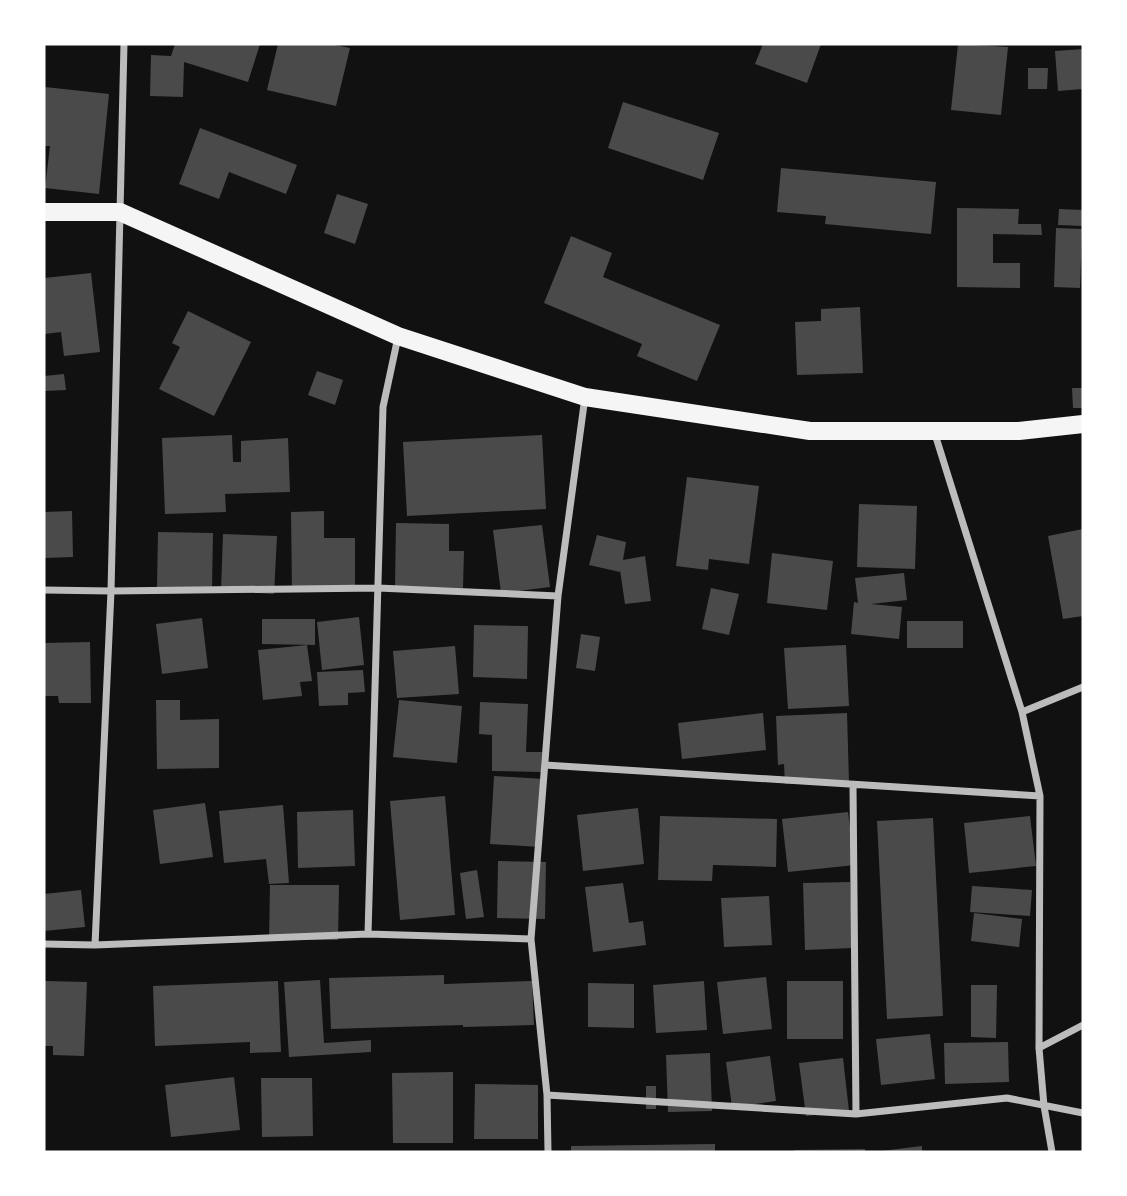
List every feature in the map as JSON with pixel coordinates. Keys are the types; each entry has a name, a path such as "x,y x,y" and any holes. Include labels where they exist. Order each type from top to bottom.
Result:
{"main road":[{"path":"44,212 120,212 398,336 585,397 810,431 1019,431 1083,424"}],"street":[{"path":"95,945 111,591 124,44"},
{"path":"368,933 383,407 398,336"},
{"path":"548,1152 547,1095 531,939 558,596 585,397"},
{"path":"934,431 1022,712 1040,796 1039,1048 1044,1106 1052,1152"},
{"path":"44,590 378,588 558,596"},
{"path":"1022,712 1083,687"},
{"path":"545,765 1040,796"},
{"path":"853,785 856,1114"},
{"path":"44,944 95,945 368,933 531,939"},
{"path":"1039,1048 1083,1024"},
{"path":"547,1095 856,1114 1007,1098 1083,1113"}],"building":[{"path":"175,44 260,44 248,82 184,62 183,97 150,96 151,55 171,56"},
{"path":"278,44 330,44 350,48 336,106 267,90"},
{"path":"763,44 821,44 807,83 755,64"},
{"path":"958,44 1008,47 1001,115 951,110"},
{"path":"1083,49 1083,89 1058,91 1055,51"},
{"path":"1028,68 1048,68 1047,89 1028,89"},
{"path":"45,87 109,94 99,194 45,188 50,146 44,146"},
{"path":"623,102 719,133 703,180 608,148"},
{"path":"200,128 297,165 286,194 229,172 219,199 179,184"},
{"path":"781,168 936,182 931,234 825,224 826,216 777,212"},
{"path":"337,194 368,204 355,244 324,233"},
{"path":"957,208 1019,209 1018,224 1041,224 1042,235 993,234 993,263 1020,263 1020,288 957,287"},
{"path":"1059,209 1083,210 1083,226 1058,225"},
{"path":"1056,228 1082,229 1080,288 1054,287"},
{"path":"571,236 612,253 603,277 720,325 697,381 637,356 642,344 544,303"},
{"path":"91,273 100,352 64,356 61,332 45,334 44,278"},
{"path":"860,307 863,373 797,375 795,322 821,321 821,309"},
{"path":"188,311 251,342 214,416 159,389 180,347 172,343"},
{"path":"317,371 343,380 335,405 308,395"},
{"path":"64,374 66,390 44,391 44,376"},
{"path":"1072,388 1083,388 1083,408 1073,408"},
{"path":"232,435 233,462 241,462 241,441 288,438 290,492 225,494 226,512 165,514 162,438"},
{"path":"542,435 546,509 407,516 403,442"},
{"path":"687,477 759,486 749,564 709,559 708,570 676,566"},
{"path":"859,504 917,506 915,569 857,567"},
{"path":"72,511 73,557 44,558 44,512"},
{"path":"324,511 324,538 355,538 355,591 292,592 291,512"},
{"path":"396,523 449,524 449,551 464,551 463,588 395,587"},
{"path":"542,525 550,587 501,593 493,530"},
{"path":"1083,529 1083,616 1063,619 1048,536"},
{"path":"158,532 213,533 212,588 157,587"},
{"path":"223,534 277,536 274,594 221,591"},
{"path":"597,535 626,542 623,560 645,556 651,601 625,604 620,570 589,565"},
{"path":"772,553 833,561 827,610 767,603"},
{"path":"904,573 907,600 871,604 902,607 899,639 851,634 854,602 858,603 855,578"},
{"path":"711,588 739,594 729,635 702,629"},
{"path":"359,617 364,665 322,670 317,622"},
{"path":"202,618 208,668 162,674 156,624"},
{"path":"262,619 315,619 315,645 262,644"},
{"path":"907,621 963,621 963,648 907,648"},
{"path":"474,625 528,626 527,679 473,677"},
{"path":"581,634 600,637 595,671 576,668"},
{"path":"90,642 91,703 59,703 58,696 44,696 44,643"},
{"path":"307,645 312,681 300,682 302,696 263,700 258,650"},
{"path":"846,645 849,706 788,709 784,648"},
{"path":"455,646 459,694 397,698 393,651"},
{"path":"363,670 365,692 348,693 348,705 319,706 317,672"},
{"path":"156,700 180,700 180,720 219,719 219,768 157,769"},
{"path":"399,700 462,706 457,763 393,757"},
{"path":"480,702 528,704 526,752 542,752 541,772 492,771 492,735 479,734"},
{"path":"763,713 766,750 682,759 678,723"},
{"path":"847,713 849,782 785,784 784,764 778,765 776,716"},
{"path":"494,776 544,779 540,847 490,844"},
{"path":"445,796 455,915 400,920 390,801"},
{"path":"205,803 213,857 160,864 153,810"},
{"path":"283,805 289,883 269,884 266,859 224,863 219,811"},
{"path":"638,808 644,864 583,871 577,815"},
{"path":"353,810 355,866 298,868 297,812"},
{"path":"848,812 855,865 788,872 782,819"},
{"path":"660,816 777,819 776,867 713,865 712,881 658,880"},
{"path":"1030,816 1036,866 969,873 964,823"},
{"path":"933,818 943,1016 887,1019 877,821"},
{"path":"498,861 546,862 545,919 497,918"},
{"path":"477,870 484,917 466,919 460,873"},
{"path":"850,882 853,948 805,950 803,883"},
{"path":"623,883 629,923 643,921 646,945 593,952 585,887"},
{"path":"270,885 339,885 338,940 269,940"},
{"path":"972,886 1032,890 1030,916 970,912"},
{"path":"81,890 85,927 44,931 44,894"},
{"path":"769,896 772,945 724,947 721,898"},
{"path":"974,913 1022,919 1019,947 971,941"},
{"path":"444,975 444,984 532,981 534,1025 331,1029 329,978"},
{"path":"766,977 772,1029 723,1034 717,982"},
{"path":"320,980 324,1043 371,1040 371,1052 289,1057 284,982"},
{"path":"44,981 87,982 84,1056 53,1055 53,1046 44,1046"},
{"path":"278,981 281,1052 250,1053 250,1042 155,1046 153,986"},
{"path":"704,981 707,1030 656,1033 653,985"},
{"path":"787,981 843,981 843,1039 787,1039"},
{"path":"588,983 634,984 634,1028 588,1027"},
{"path":"971,985 997,985 996,1038 971,1037"},
{"path":"930,1034 935,1079 881,1085 876,1039"},
{"path":"1008,1042 1009,1082 945,1084 944,1043"},
{"path":"710,1053 712,1111 668,1112 666,1055"},
{"path":"770,1056 776,1101 732,1107 726,1062"},
{"path":"843,1058 849,1111 806,1116 799,1063"},
{"path":"453,1072 453,1143 393,1143 392,1073"},
{"path":"234,1077 240,1130 171,1137 165,1085"},
{"path":"261,1078 312,1078 313,1136 262,1137"},
{"path":"475,1084 538,1085 538,1139 474,1139"},
{"path":"646,1086 656,1086 656,1109 646,1109"},
{"path":"715,1144 715,1152 571,1152 571,1146"},
{"path":"922,1146 922,1152 881,1152 881,1151"},
{"path":"865,1149 865,1152 794,1152 794,1150"}]}
